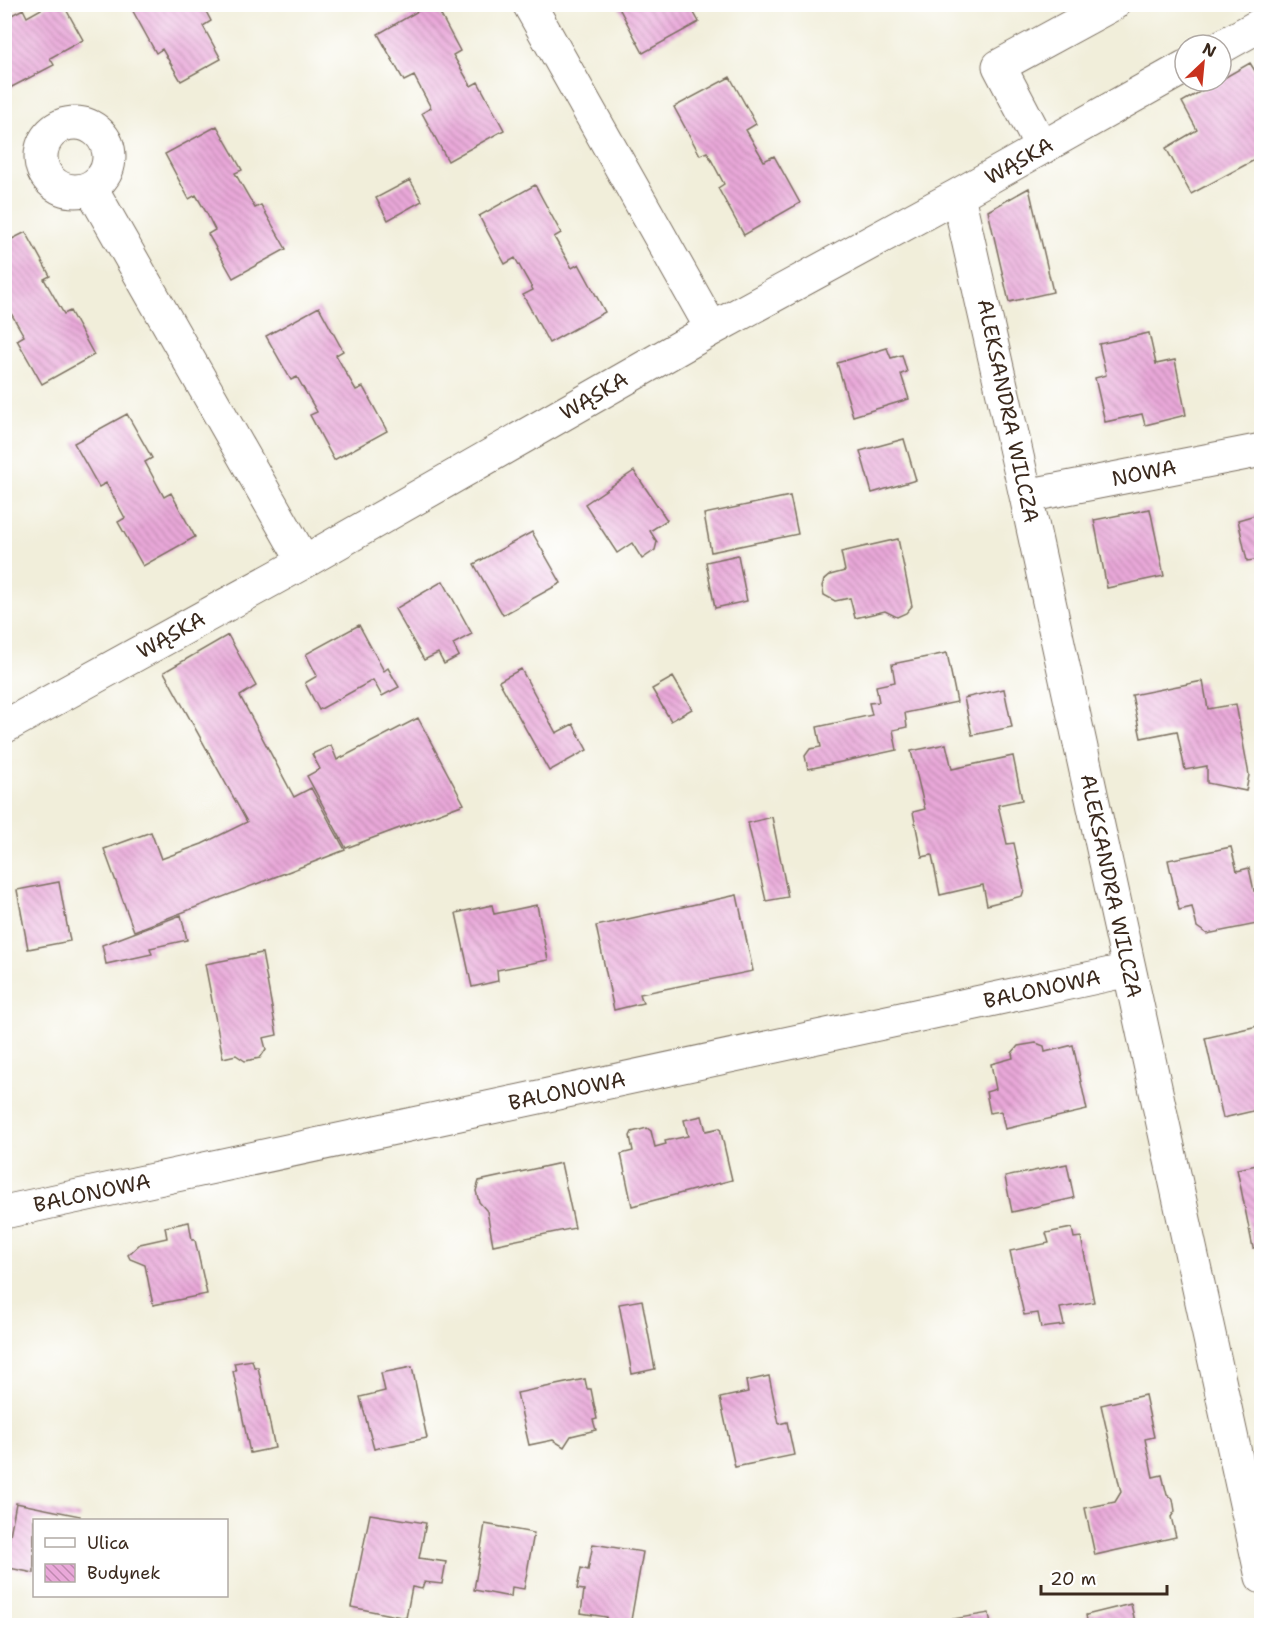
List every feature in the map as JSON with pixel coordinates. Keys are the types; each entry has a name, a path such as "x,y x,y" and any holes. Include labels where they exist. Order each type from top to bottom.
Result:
{"street":[{"path":"529,4 712,329"},
{"path":"1042,148 999,66 1113,4"},
{"path":"1233,40 1262,24"},
{"name":"WĄSKA","path":"4,727 304,562 712,329 958,195 1173,74"},
{"path":"91,188 304,562"},
{"name":"ALEKSANDRA WILCZA","path":"958,195 1262,1577"},
{"name":"NOWA","path":"1026,496 1262,450"},
{"name":"BALONOWA","path":"4,1212 1129,970"}],"building":[{"path":"50,4 63,4 83,40 50,58 54,65 6,90 4,19 23,9 27,17"},
{"path":"129,4 202,4 211,21 203,26 221,59 181,81 162,49 156,53"},
{"path":"430,4 435,4 460,51 453,55 471,86 478,82 504,130 448,161 422,113 431,108 414,76 404,81 378,34"},
{"path":"617,4 689,4 699,22 643,53"},
{"path":"979,4 993,4 982,10"},
{"path":"1250,63 1262,82 1262,156 1191,194 1166,148 1197,130 1182,102 1198,93 1233,93 1233,73"},
{"path":"730,77 756,124 746,130 764,161 774,156 800,203 744,235 718,188 724,184 707,152 700,155 674,107"},
{"path":"217,126 242,170 235,173 255,208 261,205 286,249 233,278 208,234 215,230 206,212 196,195 189,199 165,154"},
{"path":"410,180 422,201 388,220 376,198"},
{"path":"535,185 561,233 554,237 572,268 579,264 605,312 549,343 523,295 533,290 515,258 505,264 479,216"},
{"path":"1029,188 1053,292 1009,302 988,211"},
{"path":"26,232 50,276 44,279 64,314 70,311 94,355 42,384 17,340 24,336 4,301 4,243"},
{"path":"319,307 343,351 336,355 356,390 363,387 387,431 334,460 310,415 317,412 297,377 291,380 266,336"},
{"path":"1149,333 1156,364 1175,360 1186,415 1145,425 1142,414 1105,422 1095,378 1106,375 1099,344"},
{"path":"887,348 891,358 902,355 907,372 901,374 909,399 853,416 837,363"},
{"path":"127,414 152,458 145,462 164,497 171,493 195,537 143,566 118,522 125,518 106,483 99,487 74,443"},
{"path":"904,439 916,480 872,493 860,451"},
{"path":"634,471 667,520 650,531 657,542 655,550 642,559 632,543 617,553 585,504"},
{"path":"790,496 798,534 711,552 704,514"},
{"path":"1150,509 1164,576 1107,588 1094,520"},
{"path":"1262,513 1262,559 1247,561 1238,520"},
{"path":"532,532 561,583 503,615 474,564"},
{"path":"898,539 912,606 906,613 897,617 885,611 855,618 850,598 835,601 824,595 822,586 824,580 830,575 845,571 841,552"},
{"path":"738,555 747,601 715,608 706,562"},
{"path":"443,581 472,634 453,644 459,656 444,664 438,653 424,660 395,609"},
{"path":"359,625 384,671 388,668 399,687 382,696 373,680 319,710 305,683 317,676 306,654"},
{"path":"228,635 256,686 240,696 294,797 311,788 345,850 134,931 104,849 151,832 161,859 202,844 247,822 164,672"},
{"path":"947,653 957,702 905,713 907,727 893,730 897,750 808,769 805,756 810,749 821,747 817,727 872,715 869,703 879,702 876,686 895,682 892,664"},
{"path":"521,669 556,733 573,724 587,750 549,771 499,681"},
{"path":"673,677 692,709 671,721 652,689"},
{"path":"1203,681 1208,709 1236,704 1249,775 1246,791 1207,783 1207,766 1185,770 1177,731 1141,738 1132,695"},
{"path":"1004,689 1012,727 972,735 964,698"},
{"path":"418,718 464,804 346,848 307,776 320,769 312,754 331,745 337,760"},
{"path":"946,744 952,769 1013,756 1022,800 998,805 1007,844 1014,843 1024,890 1022,896 987,905 983,885 940,895 932,855 922,857 913,812 925,809 911,751"},
{"path":"772,817 788,897 766,901 748,823"},
{"path":"1231,847 1237,871 1249,868 1254,891 1257,890 1262,923 1207,934 1197,927 1192,907 1179,910 1168,860"},
{"path":"59,882 70,941 28,949 17,890"},
{"path":"737,895 753,971 640,994 643,1003 614,1010 596,926"},
{"path":"492,905 494,914 537,905 548,960 497,970 498,981 472,987 456,913"},
{"path":"181,915 187,940 150,948 152,954 106,964 102,945"},
{"path":"262,953 277,1035 263,1038 266,1049 260,1058 245,1061 236,1055 223,1058 205,964"},
{"path":"1262,1025 1262,1109 1223,1118 1205,1038"},
{"path":"1036,1043 1044,1046 1045,1052 1073,1045 1087,1110 1005,1129 1001,1111 990,1113 986,1092 996,1089 991,1064 1013,1058 1012,1053 1018,1046"},
{"path":"702,1116 706,1131 720,1128 732,1180 632,1206 621,1154 633,1151 630,1136 632,1132 647,1128 651,1131 655,1147 666,1144 665,1141 688,1136 684,1120"},
{"path":"561,1163 575,1228 493,1245 487,1211 479,1202 476,1191 479,1181"},
{"path":"1067,1164 1074,1198 1012,1212 1005,1177"},
{"path":"1262,1164 1262,1246 1253,1248 1237,1169"},
{"path":"189,1222 207,1294 153,1305 145,1265 130,1259 128,1255 140,1244 167,1238 165,1227"},
{"path":"1072,1228 1074,1238 1081,1237 1094,1302 1060,1308 1064,1325 1041,1328 1038,1313 1024,1315 1010,1251 1049,1243 1046,1233"},
{"path":"642,1300 655,1369 632,1374 619,1304"},
{"path":"252,1360 254,1367 258,1367 275,1448 250,1453 233,1371 236,1371 234,1363"},
{"path":"412,1367 427,1438 374,1449 360,1397 385,1391 381,1373"},
{"path":"769,1376 779,1424 787,1422 794,1455 735,1467 720,1398 748,1392 746,1381"},
{"path":"585,1379 587,1389 591,1389 597,1419 593,1420 596,1430 571,1436 564,1447 553,1440 529,1445 517,1393"},
{"path":"1145,1395 1154,1437 1145,1439 1153,1477 1162,1475 1167,1495 1173,1499 1175,1511 1171,1517 1176,1537 1095,1555 1085,1508 1115,1502 1121,1492 1101,1405"},
{"path":"16,1503 80,1516 79,1519 33,1519 33,1573 4,1567"},
{"path":"370,1514 426,1523 419,1558 446,1562 442,1584 424,1582 422,1589 412,1587 406,1618 351,1607"},
{"path":"485,1524 534,1533 524,1589 512,1587 511,1597 474,1590"},
{"path":"593,1544 643,1552 630,1626 605,1625 607,1617 581,1613 584,1590 577,1589 581,1568 588,1570"},
{"path":"1131,1604 1136,1626 1088,1626 1086,1615"},
{"path":"989,1613 991,1626 942,1626 941,1621"}]}
